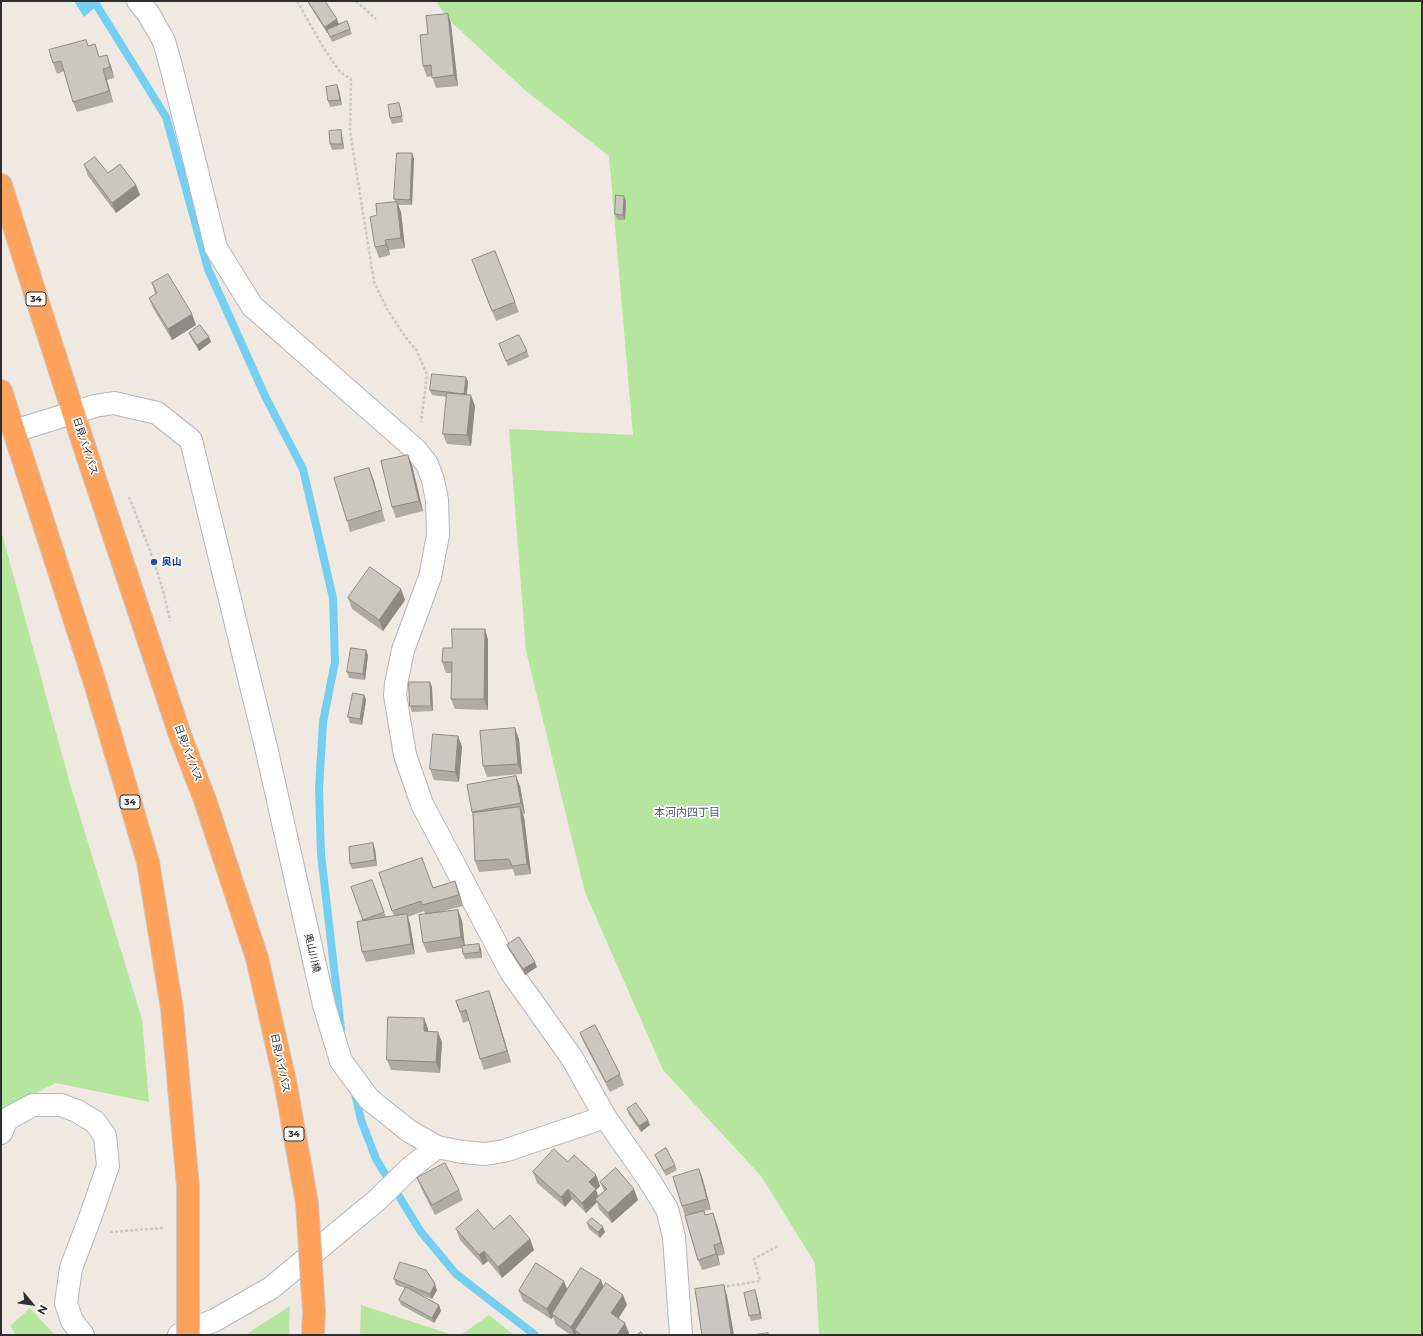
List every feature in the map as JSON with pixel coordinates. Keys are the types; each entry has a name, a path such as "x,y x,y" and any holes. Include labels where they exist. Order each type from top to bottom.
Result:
{"highway":[{"name":"日見バイパス","path":"1,185 40,309 180,735 206,800 256,958 285,1081 307,1203 314,1312 313,1335"},
{"name":"34","path":"1,391 95,683 148,862 172,1008 188,1187 188,1335"}],"street":[{"path":"138,1 148,13 164,41 216,248 252,306 416,450 427,464 433,480 437,500 438,535 430,577 422,604 403,650 396,684 395,696 405,755 422,804 511,972 572,1058 605,1117 649,1180 667,1209 674,1237 681,1335"},
{"name":"奥山川橋","path":"14,430 95,406 114,403 157,414 192,440 266,747 324,1004 341,1061 369,1099 409,1131 437,1147 462,1152 484,1154 504,1151 605,1117"},
{"path":"1,1133 7,1119 33,1105 61,1105 76,1111 95,1122 105,1136 108,1166 71,1268 66,1303 72,1321 83,1335"},
{"path":"179,1335 215,1320 271,1288 376,1201 410,1168 437,1147"}],"path":[{"path":"297,1 323,47 340,72 351,79 350,131 374,282 387,309 406,338 417,351 426,375 416,450"},
{"path":"356,1 376,18"},
{"path":"84,1234 167,1228"},
{"path":"715,1288 760,1281 754,1259 778,1246"}],"green space":[{"path":"436,1 1422,1 1422,1335 821,1335 819,1333 815,1263 761,1176 663,1070 585,892 526,651 509,429 633,435 609,156 526,91 448,19"},
{"path":"1,530 70,784 142,1019 149,1102 56,1083 1,1110"},
{"path":"361,1305 453,1335 360,1335"},
{"path":"290,1306 289,1335 245,1335"},
{"path":"30,1308 55,1335 16,1335 10,1326"},
{"path":"489,1315 514,1335 461,1335"}],"water":[{"path":"74,1 102,1 84,17"}],"building":[{"path":"308,1 325,1 337,19 325,27"},
{"path":"448,14 454,75 432,78 431,65 423,66 420,35 428,34 426,16"},
{"path":"347,21 350,29 330,37 327,30"},
{"path":"86,40 88,46 95,44 99,57 107,55 110,67 103,69 109,91 73,102 61,61 53,63 49,50"},
{"path":"337,85 340,100 328,101 326,87"},
{"path":"399,103 402,116 390,118 388,105"},
{"path":"341,130 342,144 330,144 329,131"},
{"path":"397,153 412,153 410,200 394,199"},
{"path":"95,157 108,173 120,164 136,185 112,203 84,165"},
{"path":"616,195 624,196 623,215 615,214"},
{"path":"397,202 401,238 385,240 386,245 375,247 370,217 377,215 376,204"},
{"path":"495,251 515,302 492,311 472,260"},
{"path":"168,274 192,314 168,329 149,298 157,293 152,283"},
{"path":"200,325 209,337 197,345 189,333"},
{"path":"519,335 527,351 506,361 499,344"},
{"path":"432,374 466,377 464,394 430,390"},
{"path":"447,393 471,395 467,435 443,434"},
{"path":"408,455 419,501 392,507 381,461"},
{"path":"369,468 382,510 347,521 334,478"},
{"path":"370,567 401,589 379,620 348,598"},
{"path":"452,629 485,629 484,699 451,699 452,662 442,662 443,648 452,648"},
{"path":"351,648 366,650 363,674 347,672"},
{"path":"409,682 430,682 431,706 410,706"},
{"path":"353,693 364,695 360,719 348,717"},
{"path":"515,728 518,764 483,766 480,731"},
{"path":"433,734 458,736 455,772 430,769"},
{"path":"516,776 521,803 472,812 467,785"},
{"path":"520,807 527,864 512,866 509,859 475,861 473,813"},
{"path":"373,843 375,860 350,864 349,847"},
{"path":"422,858 433,888 455,881 459,895 422,905 421,901 392,911 379,873"},
{"path":"372,880 384,912 363,920 351,887"},
{"path":"458,910 461,937 423,943 419,915"},
{"path":"407,914 411,944 362,952 357,922"},
{"path":"519,937 535,962 523,969 507,945"},
{"path":"479,944 480,952 463,954 462,946"},
{"path":"489,991 507,1051 480,1059 466,1010 460,1012 456,1001"},
{"path":"388,1017 424,1018 424,1031 438,1032 436,1062 387,1060"},
{"path":"595,1025 620,1074 606,1082 580,1033"},
{"path":"636,1103 648,1120 639,1126 627,1109"},
{"path":"666,1148 675,1165 664,1171 655,1155"},
{"path":"554,1149 568,1162 574,1155 596,1175 589,1182 596,1189 582,1203 568,1189 561,1197 533,1172"},
{"path":"445,1163 459,1190 432,1205 417,1178"},
{"path":"616,1168 634,1189 608,1213 595,1199 607,1189 600,1182"},
{"path":"699,1169 707,1199 682,1206 673,1177"},
{"path":"478,1210 494,1229 510,1215 530,1239 498,1267 484,1251 479,1255 456,1229"},
{"path":"704,1211 705,1215 713,1213 721,1243 714,1245 716,1254 698,1260 685,1216"},
{"path":"592,1218 603,1227 598,1232 587,1223"},
{"path":"400,1262 426,1270 435,1284 430,1294 394,1279"},
{"path":"536,1263 564,1281 547,1309 519,1291"},
{"path":"581,1268 601,1280 571,1327 552,1314"},
{"path":"606,1283 623,1295 611,1313 625,1323 617,1335 582,1335 575,1330"},
{"path":"724,1285 731,1335 702,1335 695,1289"},
{"path":"406,1287 439,1305 432,1318 399,1300"},
{"path":"755,1290 760,1314 749,1316 744,1293"},
{"path":"768,1333 768,1335 753,1335"}],"waterway":[{"path":"94,1 166,117 208,269 266,398 303,469 333,598 335,662 323,722 319,789 321,854 341,1029"},
{"path":"354,1089 361,1120 376,1159 421,1232 456,1274 535,1335"}],"place":[{"name":"奥山","path":"154,562"}],"district":[{"name":"本河内四丁目","path":"687,813"}]}
